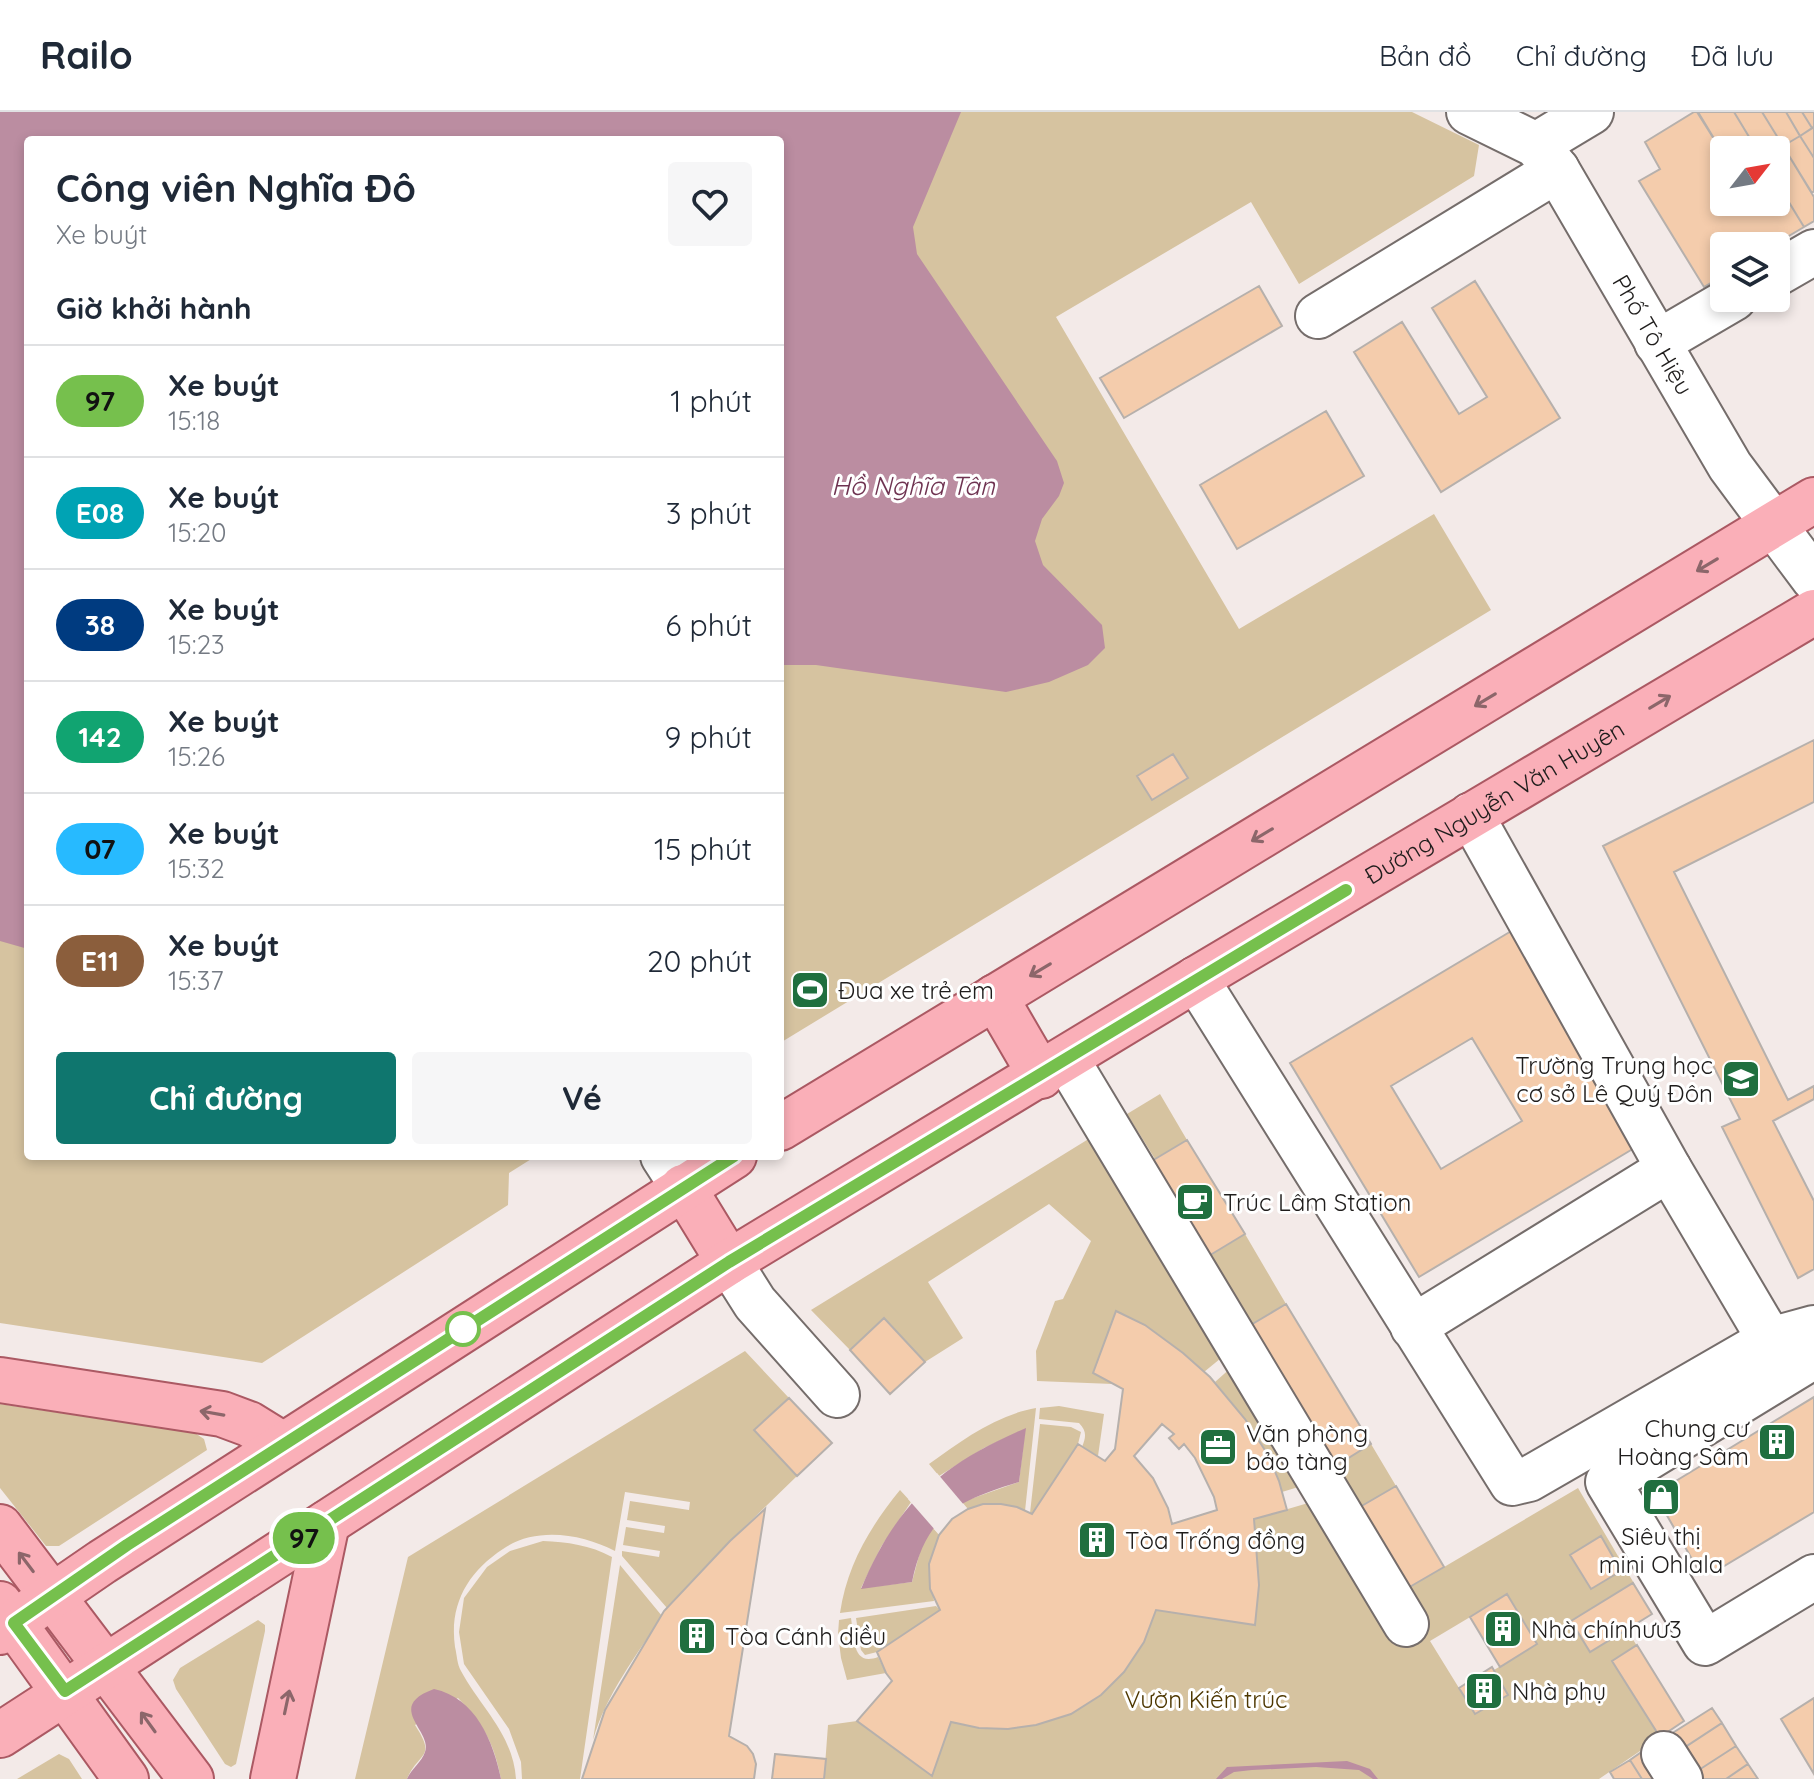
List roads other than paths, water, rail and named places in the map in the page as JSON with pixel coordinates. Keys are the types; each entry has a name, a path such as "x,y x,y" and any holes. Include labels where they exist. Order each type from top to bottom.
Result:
{"main road":[{"path":"784,1126 1814,500"},
{"name":"Đường Nguyễn Văn Huyên","path":"0,1735 729,1262 1054,1068 1196,979 1814,612"},
{"path":"995,997 1054,1068"},
{"path":"126,1779 65,1691 5,1620 52,1597 283,1445 673,1171 718,1160"},
{"path":"673,1171 729,1262"},
{"path":"0,1380 222,1414 249,1424 283,1445"},
{"path":"273,1779 327,1523"},
{"path":"0,1527 191,1779"}],"street":[{"path":"1469,112 1546,158"},
{"path":"1318,316 1546,158 1591,112"},
{"name":"Phố Tô Hiệu","path":"1546,158 1730,466 1814,579"},
{"path":"1790,266 1814,252"},
{"path":"1657,343 1710,312"},
{"path":"1471,815 1669,1169 1770,1340"},
{"path":"1196,979 1512,1483 1529,1479 1770,1340 1814,1328"},
{"path":"1054,1068 1406,1624"},
{"path":"1413,1327 1669,1169"},
{"path":"729,1262 755,1303 837,1395"},
{"path":"1812,1581 1705,1643 1608,1482 1814,1356"}],"water":[{"name":"Hồ Nghĩa Tân","path":"0,112 961,112 913,227 917,254 1057,461 1064,483 1059,496 1042,519 1035,541 1043,565 1102,625 1105,648 1088,665 1049,682 1006,692 816,665 784,665 784,136 24,136 24,948 0,941"},
{"path":"1026,1428 1019,1482 962,1504 936,1525 918,1559 912,1582 861,1589 890,1533 925,1490 969,1456"},
{"path":"434,1689 449,1694 472,1711 493,1750 501,1779 407,1779 424,1756 426,1744 411,1711 413,1703"},
{"path":"1347,1761 1370,1769 1378,1779 1359,1770 1316,1767 1234,1772 1216,1779 1227,1767"}],"place":[{"name":"Đua xe trẻ em","path":"810,990"},
{"name":"Trường Trung học cơ sở Lê Quý Đôn","path":"1741,1079"},
{"name":"Trúc Lâm Station","path":"1195,1202"},
{"name":"Chung cư Hoàng Sâm","path":"1777,1442"},
{"name":"Văn phòng bảo tàng","path":"1218,1447"},
{"name":"Siêu thị mini Ohlala","path":"1661,1497"},
{"name":"Tòa Trống đồng","path":"1097,1540"},
{"name":"Nhà chínhưư3","path":"1503,1629"},
{"name":"Tòa Cánh diều","path":"697,1636"},
{"name":"Nhà phụ","path":"1484,1691"}],"park label":[{"name":"Vườn Kiến trúc","path":"1206,1699"}]}
